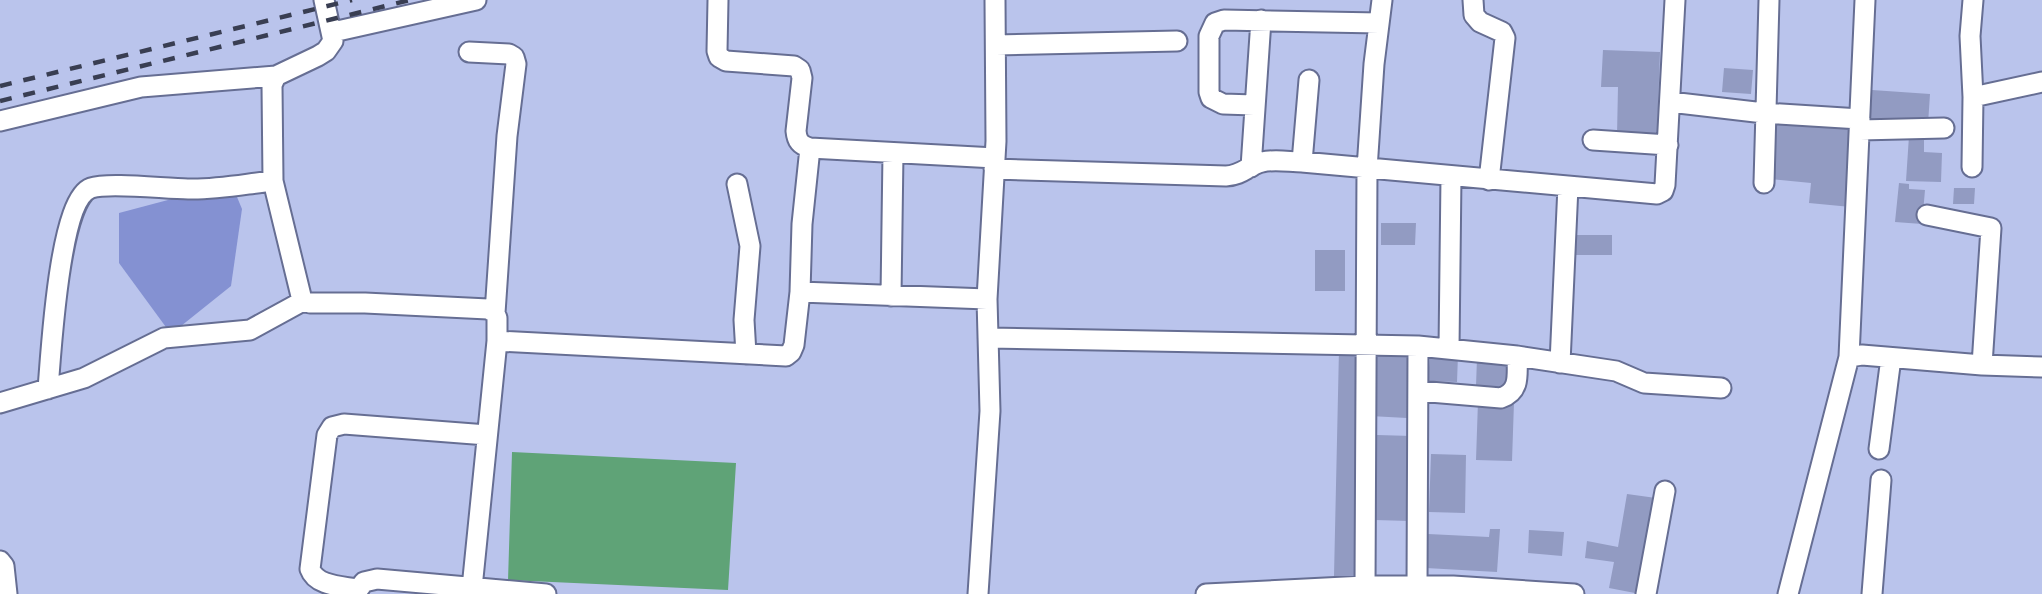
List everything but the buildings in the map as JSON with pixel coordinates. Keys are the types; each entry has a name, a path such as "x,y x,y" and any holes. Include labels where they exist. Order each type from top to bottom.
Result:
{"street":[{"path":"0,121 142,87 276,76 326,51 333,41 324,0"},
{"path":"332,32 476,0"},
{"path":"718,0 719,57 726,61 794,66 800,70 802,78 797,139 810,148 995,163 1226,176 1243,173 1266,161 1302,162 1657,194 1663,191 1665,185 1675,0"},
{"path":"978,594 990,411 987,299 995,163 995,0"},
{"path":"1365,586 1367,169 1374,64 1382,0"},
{"path":"1473,0 1474,15 1480,22 1502,32 1505,38 1489,180"},
{"path":"1764,183 1769,0"},
{"path":"1788,594 1849,357 1865,0"},
{"path":"1972,167 1970,36 1973,0"},
{"path":"1254,105 1223,104 1212,98 1209,92 1209,36 1215,23 1224,20 1261,20 1379,23"},
{"path":"1251,167 1261,20"},
{"path":"996,45 1177,41"},
{"path":"468,52 509,54 514,57 516,64 507,136 495,313 497,341 472,588"},
{"path":"276,76 271,98 274,181 303,301"},
{"path":"1302,162 1309,80"},
{"path":"1973,97 2042,82"},
{"path":"1670,102 1860,125 1944,128"},
{"path":"1593,140 1668,145"},
{"path":"497,341 786,356 794,345 810,148"},
{"path":"891,296 893,153"},
{"path":"1449,349 1451,176"},
{"path":"48,389 65,241 79,198 85,191 101,186 189,189 274,181"},
{"path":"737,184 750,246 744,320 746,354"},
{"path":"1560,363 1567,186"},
{"path":"1927,215 1992,228 1982,365"},
{"path":"800,292 987,299"},
{"path":"0,403 84,378 164,338 250,330 303,301 488,309 495,313"},
{"path":"988,338 1418,346 1517,356 1616,371 1644,383 1721,388"},
{"path":"1417,588 1418,346"},
{"path":"1849,357 1861,355 2042,367"},
{"path":"1418,391 1501,398 1510,395 1515,390 1517,381 1517,356"},
{"path":"1879,450 1891,358"},
{"path":"487,435 344,424 332,428 327,435 310,569 313,576 320,581 356,592 364,582 377,579 546,594"},
{"path":"1872,594 1881,480"},
{"path":"1646,594 1665,491"},
{"path":"0,561 4,566 9,593"},
{"path":"1206,594 1365,586 1453,586 1574,594"}],"green space":[{"path":"512,452 736,463 728,590 508,580"}],"water":[{"path":"183,196 237,197 242,209 231,286 171,334 119,263 119,213"}],"railway":[{"path":"0,86 352,0"},
{"path":"0,101 410,0"}]}
